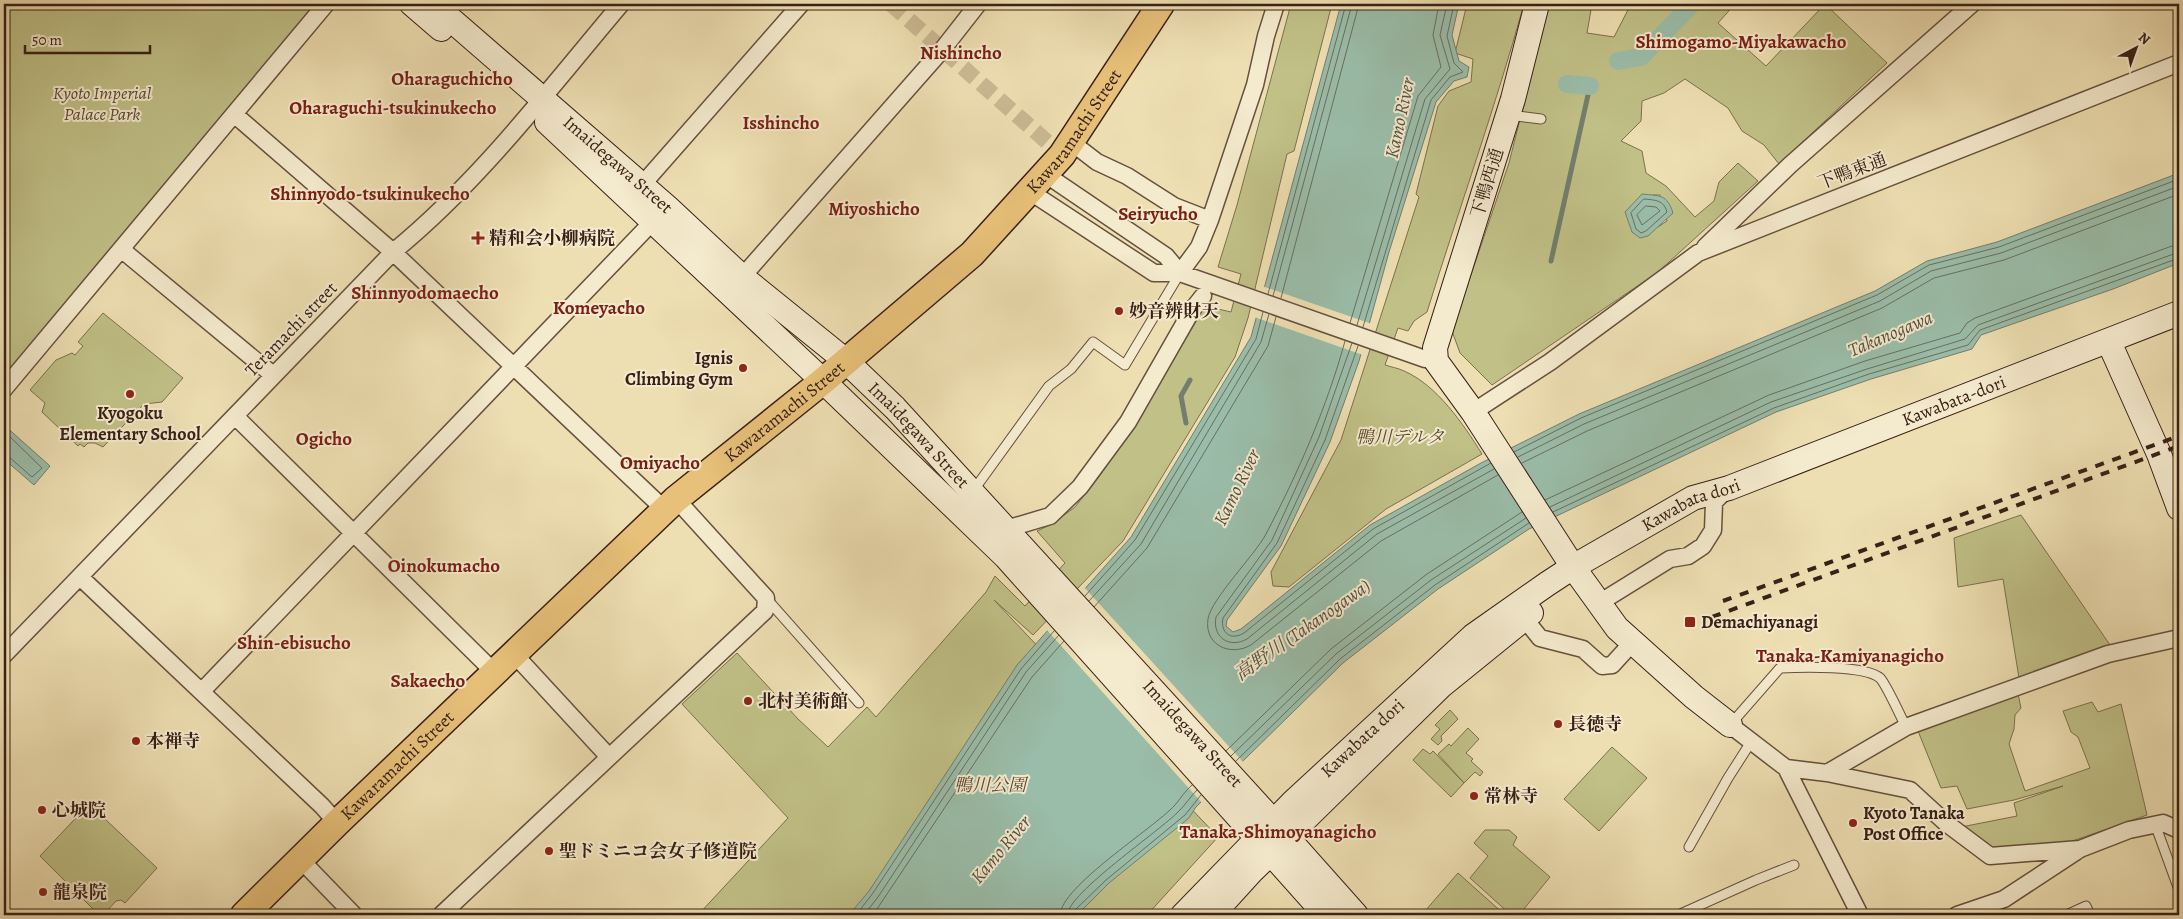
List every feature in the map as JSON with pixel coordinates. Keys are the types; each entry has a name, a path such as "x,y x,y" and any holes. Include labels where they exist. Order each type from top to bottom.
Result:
{"main road":[{"name":"Kawaramachi Street","path":"244,915 337,823 670,504 823,381 972,254 1037,183 1071,142 1161,4"}],"street":[{"path":"4,389 326,4"},
{"name":"Teramachi street","path":"4,655 393,252 428,224 517,129 621,4"},
{"path":"642,185 801,4"},
{"path":"742,277 942,50 978,4"},
{"path":"1180,273 1199,247 1210,220 1254,85 1276,4"},
{"name":"下鴨西通","path":"1436,361 1435,348 1508,115 1537,4"},
{"path":"1698,253 1790,165 1972,4"},
{"name":"Imaidegawa Street","path":"425,6 537,103 660,214 823,381 1011,544"},
{"name":"下鴨東通","path":"1478,419 1557,357 1698,253 2095,94 2179,63"},
{"name":"Imaidegawa Street","path":"537,103 642,185 660,214 846,361 909,422 972,492 1011,544 1265,830 1356,915"},
{"path":"234,114 393,252 514,366 670,504 765,604 609,757 441,915"},
{"path":"1071,142 1103,166 1126,176 1174,206 1210,220"},
{"path":"1037,183 1154,273 1180,273"},
{"path":"1037,183 1166,256 1180,273 1209,290 1408,354 1436,361 1478,419 1572,565 1617,628 1632,643 1730,725 1786,768 1860,915"},
{"path":"202,691 355,534 660,214"},
{"path":"121,249 273,375"},
{"path":"1011,544 1050,516 1080,487 1128,422 1192,310 1209,290"},
{"name":"Kawabata-dori","path":"1729,488 2109,342 2179,313"},
{"path":"2109,342 2171,464 2179,508"},
{"path":"235,416 494,672"},
{"path":"1599,603 1670,559 1688,556 1703,546 1713,530 1714,502 1729,488"},
{"name":"Kawabata dori","path":"1183,915 1265,830 1473,636 1572,565 1729,488"},
{"name":"Kawabata dori","path":"1212,915 1265,830 1524,618 1572,565"},
{"path":"80,577 202,691 322,806 337,823"},
{"path":"1524,618 1540,638 1583,649 1602,666 1612,665 1632,643"},
{"path":"1828,773 1906,727 2108,654 2179,638"},
{"path":"514,654 609,757"},
{"path":"1786,768 1828,773 1910,790 1946,823 1990,856 2080,849"},
{"path":"1957,915 2004,899 2080,849 2130,830 2155,824 2163,823 2179,830"},
{"name":"Imaidegawa Street","path":"1265,830 1326,915"},
{"path":"300,859 354,915"}],"lane":[{"path":"1508,115 1541,119"},
{"path":"972,492 1049,386 1071,369 1093,342 1125,365 1180,273"},
{"path":"765,604 859,703"},
{"path":"1730,725 1780,668 1805,667 1863,671 1880,678 1906,727"},
{"path":"1689,848 1728,778 1751,742"},
{"path":"2155,824 2179,890"},
{"path":"1678,915 1794,865"},
{"path":"2066,915 2086,906 2090,915"}],"green space":[{"name":"Kyoto Imperial Palace Park","path":"4,4 315,4 4,376"},
{"name":"鴨川公園","path":"1291,4 1332,4 1294,151 1287,154 1248,318 1235,357 1123,541 1033,635 994,600 1218,837 1147,915 698,915 788,818 682,704 737,653 798,719 828,747 867,707 876,717 986,592 995,576 1025,606 1065,563 1037,531 1052,524 1075,507 1098,478 1140,417 1205,306 1231,312 1241,274 1218,267 1237,205"},
{"name":"鴨川デルタ","path":"1467,4 1524,4 1427,312 1414,321 1408,331 1398,328 1385,365 1404,371 1428,386 1449,407 1482,454 1386,509 1289,587 1273,586 1271,572 1341,440 1419,197 1416,194 1438,106 1449,91 1471,82 1473,59 1455,53"},
{"path":"1549,4 1592,4 1587,33 1614,37 1631,4 1735,4 1718,23 1766,66 1825,4 1887,63 1779,164 1764,145 1742,131 1728,108 1685,79 1664,93 1642,101 1641,121 1621,141 1642,151 1646,173 1666,186 1695,217 1714,201 1719,182 1738,163 1758,181 1658,272 1492,385 1460,353 1452,331 1509,163","holes":["1653,195 1660,195 1667,221 1658,227"]},
{"path":"103,313 183,378 162,402 144,404 103,447 95,443 88,443 84,447 80,444 78,446 42,412 45,403 30,390 56,360 72,353 75,355 83,346 78,342"},
{"path":"2021,515 2110,645 2019,678 2003,579 1958,587 1954,538"},
{"path":"2018,694 2021,708 2015,715 2014,729 2009,744 2025,791 2090,768 2078,737 2071,732 2063,711 2092,702 2098,712 2121,704 2147,815 2064,844 1999,851 1956,828 2017,816 2014,803 2063,786 2014,800 1967,809 1957,786 1941,788 1918,731"},
{"path":"1450,710 1458,719 1441,736 1442,741 1438,745 1431,739 1440,729 1435,725"},
{"path":"1468,728 1479,739 1466,753 1473,759 1471,761 1483,772 1480,776 1475,772 1464,783 1438,754 1449,744 1451,746"},
{"path":"1612,747 1647,778 1599,831 1564,799"},
{"path":"1423,749 1430,754 1433,751 1464,783 1451,797 1413,760"},
{"path":"89,804 157,868 125,903 121,900 116,901 103,915 99,915 40,856"},
{"path":"1485,830 1509,830 1517,837 1513,845 1550,877 1519,915 1511,915 1470,878 1488,856 1474,843"},
{"path":"1458,873 1505,915 1430,915 1425,911"}],"water":[{"path":"1341,4 1459,4 1452,35 1459,61 1469,67 1467,77 1454,81 1436,102 1389,252 1359,361 1330,442 1281,546 1227,620 1226,626 1233,632 1241,629 1370,525 1481,463 1579,414 1875,291 1927,261 1997,242 2179,173 2179,263 2113,289 1981,335 1972,349 1871,379 1776,412 1529,529 1438,589 1343,663 1196,807 1189,818 1109,883 1077,915 849,915 869,891 1017,665 1131,537 1251,337"},
{"path":"1642,194 1662,197 1668,202 1673,213 1648,236 1640,238 1632,232 1625,212"},
{"path":"4,425 50,466 34,485 4,459"}],"pier":[{"path":"1262,286 1372,324 1363,355 1254,317"},
{"path":"1084,587 1244,763 1203,804 1046,629"}],"waterway":[{"path":"1618,61 1641,57 1692,4"},
{"path":"1567,84 1590,86"},
{"path":"1551,261 1590,86"},
{"path":"1186,423 1181,396 1190,380"}],"tunnel":[{"path":"891,4 1062,155"}],"railway":[{"path":"1723,601 2179,436"},
{"path":"1712,617 2179,446"}],"place":[{"name":"精和会小柳病院","path":"478,238"},
{"name":"妙音辨財天","path":"1119,311"},
{"name":"Ignis Climbing Gym","path":"743,368"},
{"name":"Kyogoku Elementary School","path":"130,394"},
{"name":"Demachiyanagi","path":"1690,622"},
{"name":"北村美術館","path":"748,701"},
{"name":"長徳寺","path":"1558,724"},
{"name":"本禅寺","path":"136,741"},
{"name":"常林寺","path":"1474,796"},
{"name":"心城院","path":"42,810"},
{"name":"Kyoto Tanaka Post Office","path":"1853,823"},
{"name":"聖ドミニコ会女子修道院","path":"549,851"},
{"name":"龍泉院","path":"43,892"}],"district":[{"name":"Shimogamo-Miyakawacho","path":"1741,41"},
{"name":"Nishincho","path":"961,52"},
{"name":"Oharaguchicho","path":"452,78"},
{"name":"Oharaguchi-tsukinukecho","path":"393,107"},
{"name":"Isshincho","path":"781,122"},
{"name":"Shinnyodo-tsukinukecho","path":"370,193"},
{"name":"Miyoshicho","path":"874,208"},
{"name":"Seiryucho","path":"1158,213"},
{"name":"Shinnyodomaecho","path":"425,292"},
{"name":"Komeyacho","path":"599,307"},
{"name":"Ogicho","path":"324,438"},
{"name":"Omiyacho","path":"660,462"},
{"name":"Oinokumacho","path":"444,565"},
{"name":"Shin-ebisucho","path":"294,642"},
{"name":"Tanaka-Kamiyanagicho","path":"1850,655"},
{"name":"Sakaecho","path":"428,680"},
{"name":"Tanaka-Shimoyanagicho","path":"1278,831"}],"water label":[{"name":"Kamo River","path":"1399,118"},
{"name":"Takanogawa","path":"1890,333"},
{"name":"Kamo River","path":"1236,487"},
{"name":"高野川 (Takanogawa)","path":"1302,629"},
{"name":"Kamo River","path":"1000,849"}]}
